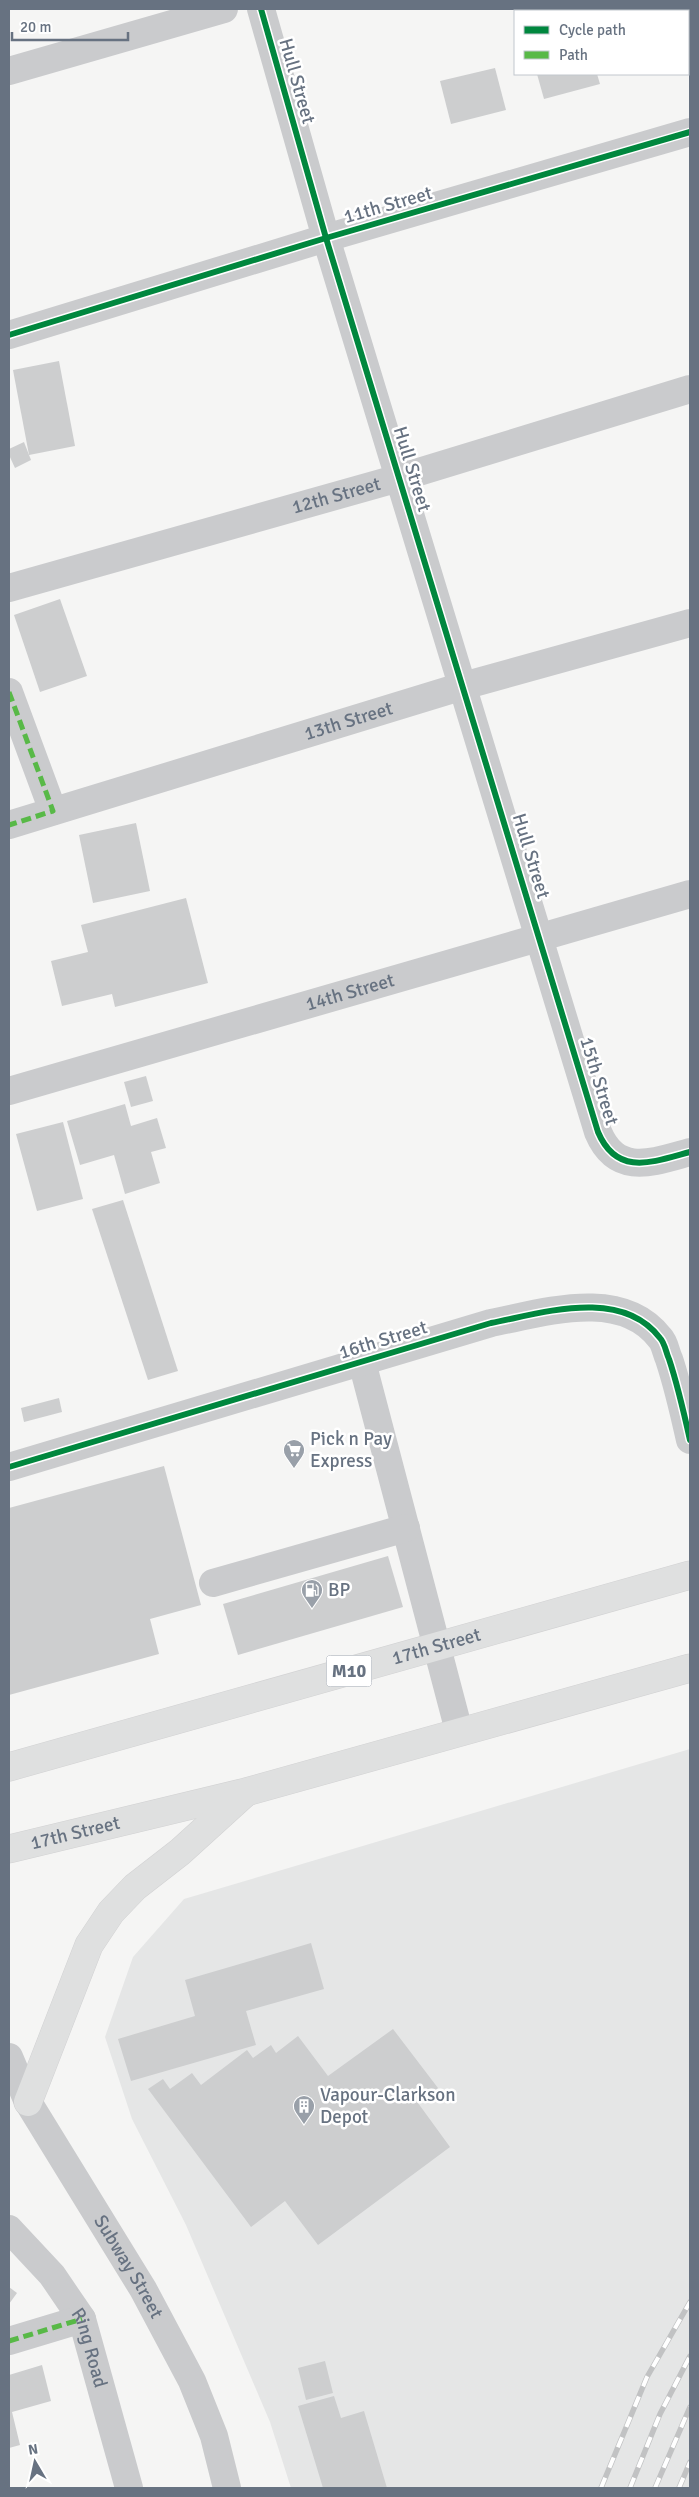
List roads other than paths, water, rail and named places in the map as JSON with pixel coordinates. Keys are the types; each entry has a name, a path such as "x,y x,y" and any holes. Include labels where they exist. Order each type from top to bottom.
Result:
{"main road":[{"name":"17th Street","path":"9,1767 690,1575"},
{"name":"17th Street","path":"9,1849 246,1792 690,1668"},
{"path":"28,2102 89,1945 111,1912 135,1887 180,1852 246,1792"}],"street":[{"path":"9,71 224,9"},
{"name":"Hull Street","path":"261,9 326,238 540,936"},
{"name":"11th Street","path":"9,335 326,238 690,132"},
{"name":"12th Street","path":"9,588 399,478 690,389"},
{"name":"13th Street","path":"9,825 463,686 690,623"},
{"path":"9,692 53,811"},
{"name":"14th Street","path":"9,1091 690,894"},
{"name":"15th Street","path":"540,936 604,1146 614,1156 641,1164 690,1152"},
{"name":"16th Street","path":"9,1467 491,1323 560,1310 604,1308 626,1313 645,1323 662,1339 677,1383 690,1440"},
{"path":"362,1362 459,1731"},
{"path":"213,1583 406,1528"},
{"name":"Subway Street","path":"9,2057 28,2102 143,2289 176,2349 192,2381 214,2436 227,2488"},
{"name":"Ring Road","path":"9,2229 52,2275 82,2319 130,2488"},
{"path":"9,2341 82,2319"}],"railway":[{"path":"601,2488 647,2377 690,2302"},
{"path":"630,2488 660,2414 690,2356"},
{"path":"655,2488 690,2407"},
{"path":"679,2488 690,2462"}],"place":[{"name":"Pick n Pay Express","path":"294,1469"},
{"name":"BP","path":"312,1609"},
{"name":"Vapour-Clarkson Depot","path":"304,2125"}]}
